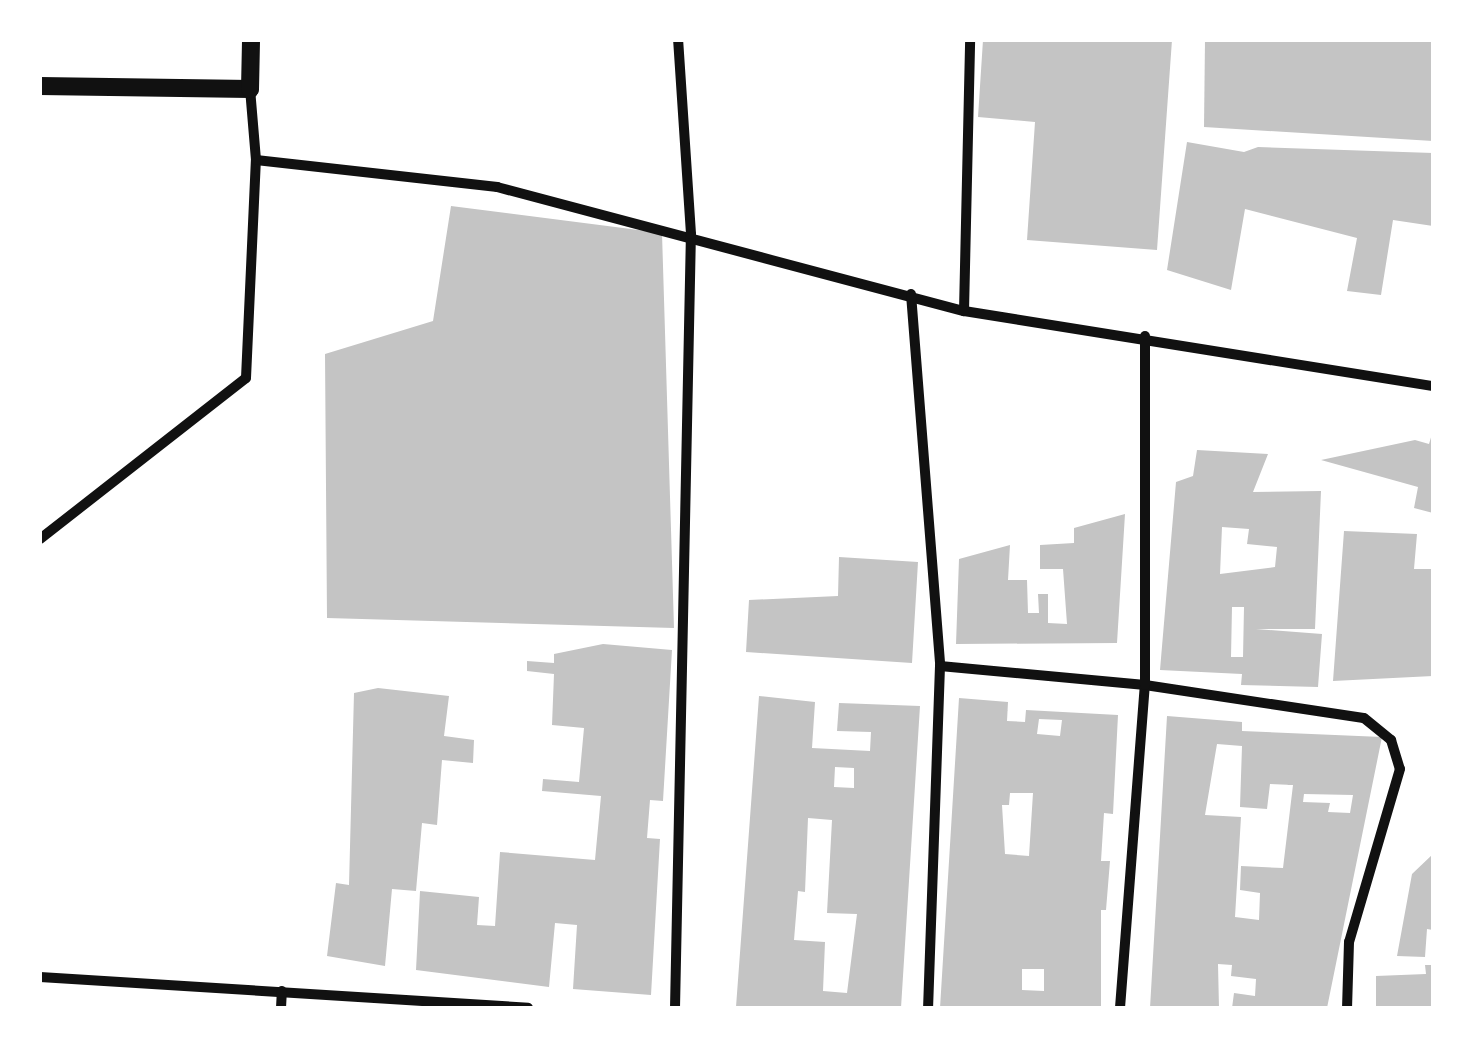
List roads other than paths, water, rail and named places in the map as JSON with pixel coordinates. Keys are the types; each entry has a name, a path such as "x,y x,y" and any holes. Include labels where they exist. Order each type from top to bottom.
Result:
{"street":[{"path":"40,539 246,378 256,160 250,89 252,40"},
{"path":"675,1008 691,234 678,40"},
{"path":"964,311 970,40"},
{"path":"40,86 250,89"},
{"path":"256,160 496,187 691,234 964,311 1145,336 1433,386"},
{"path":"911,294 940,666 928,1008"},
{"path":"1120,1008 1145,685 1145,336"},
{"path":"940,666 1145,685 1364,718 1392,740 1400,769 1349,942 1347,1008"},
{"path":"40,978 528,1008"},
{"path":"281,1008 282,991"}]}
